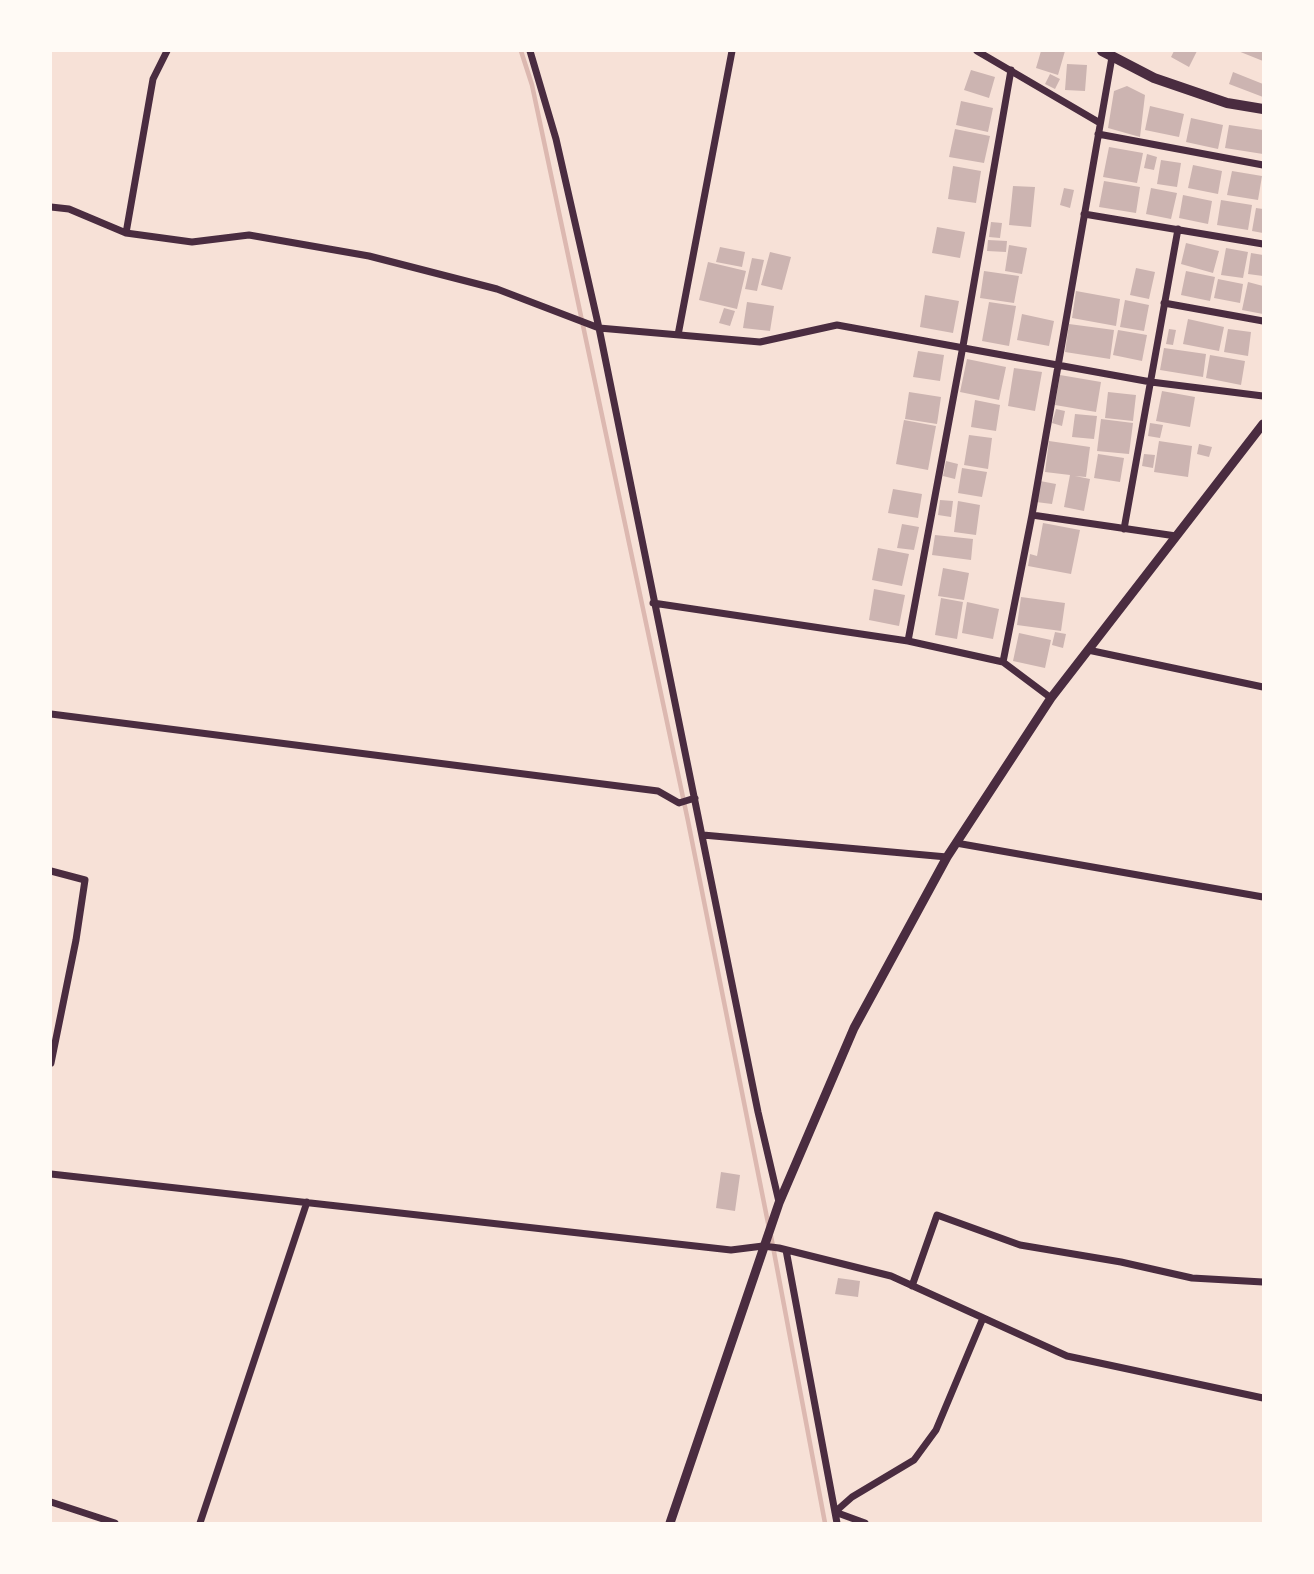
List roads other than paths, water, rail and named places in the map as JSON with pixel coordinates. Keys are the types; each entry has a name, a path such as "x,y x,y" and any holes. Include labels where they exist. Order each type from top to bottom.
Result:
{"main road":[{"path":"1107,54 1154,78 1227,103 1263,108"}],"street":[{"path":"126,233 153,79 167,51"},
{"path":"530,51 556,139 598,327 758,1112 779,1203"},
{"path":"678,335 732,51"},
{"path":"978,51 1100,123"},
{"path":"1003,662 1032,515 1100,123 1107,54"},
{"path":"908,641 1011,70"},
{"path":"1098,134 1263,165"},
{"path":"51,207 69,209 126,233 192,242 248,235 369,256 497,289 598,327 760,342 837,325 1151,382 1263,397"},
{"path":"1084,214 1263,244"},
{"path":"1124,529 1178,229"},
{"path":"1164,303 1263,321"},
{"path":"670,1523 779,1203 855,1028 947,857 1051,698 1263,424"},
{"path":"1032,515 1176,536"},
{"path":"653,603 908,641 1003,662 1051,698"},
{"path":"1088,650 1263,687"},
{"path":"51,714 658,791 679,803 695,798"},
{"path":"703,835 947,857"},
{"path":"956,842 1263,897"},
{"path":"51,871 85,880 76,940 51,1063"},
{"path":"51,1174 731,1250 763,1246 786,1250 891,1276 1067,1356 1263,1398"},
{"path":"200,1523 307,1202"},
{"path":"912,1286 937,1215 1020,1245 1121,1262 1192,1278 1263,1283"},
{"path":"786,1250 837,1523"},
{"path":"835,1512 852,1497 914,1460 936,1430 983,1318"},
{"path":"51,1502 115,1523"},
{"path":"835,1512 865,1523"}],"waterway":[{"path":"521,51 532,85 688,821 769,1228"},
{"path":"771,1236 825,1523"}]}
